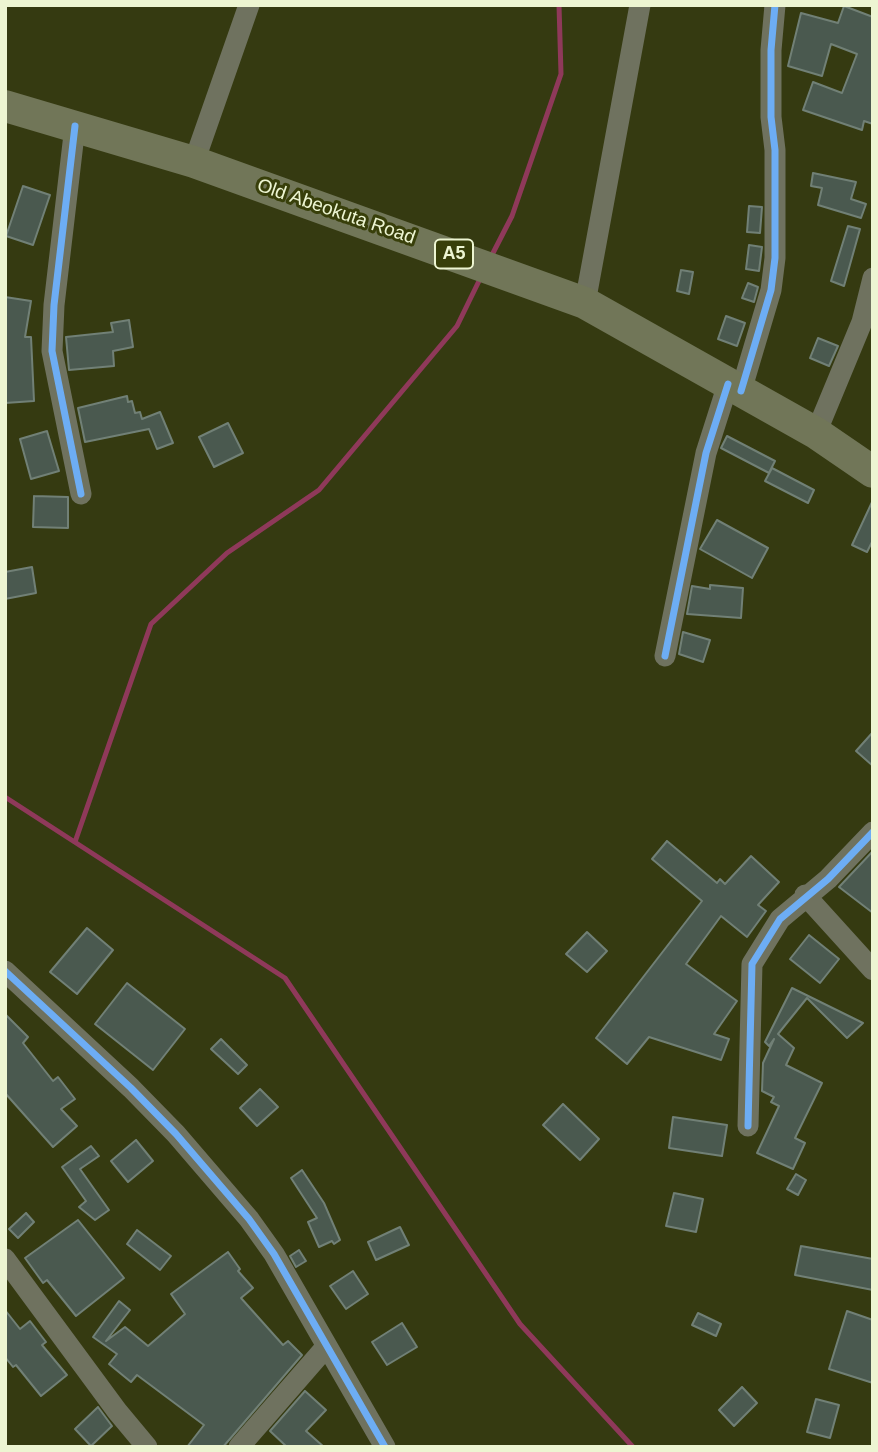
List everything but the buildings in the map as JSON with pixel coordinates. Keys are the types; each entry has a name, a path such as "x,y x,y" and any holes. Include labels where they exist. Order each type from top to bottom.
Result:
{"highway":[{"name":"Old Abeokuta Road","path":"5,106 194,162 585,303 816,433 873,472"}],"street":[{"path":"194,162 249,5"},
{"path":"585,303 640,5"},
{"path":"665,656 706,453 771,290 775,258 771,50 775,5"},
{"path":"75,126 54,305 52,351 81,494"},
{"path":"816,433 862,321 873,278"},
{"path":"748,1126 752,964 780,919 805,895 828,879 873,832"},
{"path":"805,895 873,970"},
{"path":"5,971 131,1088 222,1185 274,1254 385,1447"},
{"path":"5,1259 117,1411 147,1447"},
{"path":"239,1447 326,1347"}],"waterway":[{"path":"493,253 512,216 561,74 559,5"},
{"path":"75,842 151,624 227,553 319,490 457,326 479,281"},
{"path":"5,797 285,978 520,1324 633,1447"}],"cycle path":[{"path":"741,391 771,290 775,258 775,150 771,117 771,50 775,5"},
{"path":"75,126 54,305 52,351 81,494"},
{"path":"665,656 706,453 728,384"},
{"path":"748,1126 752,964 780,919 828,879 873,832"},
{"path":"5,971 131,1088 176,1134 249,1219 274,1254 385,1447"}]}
